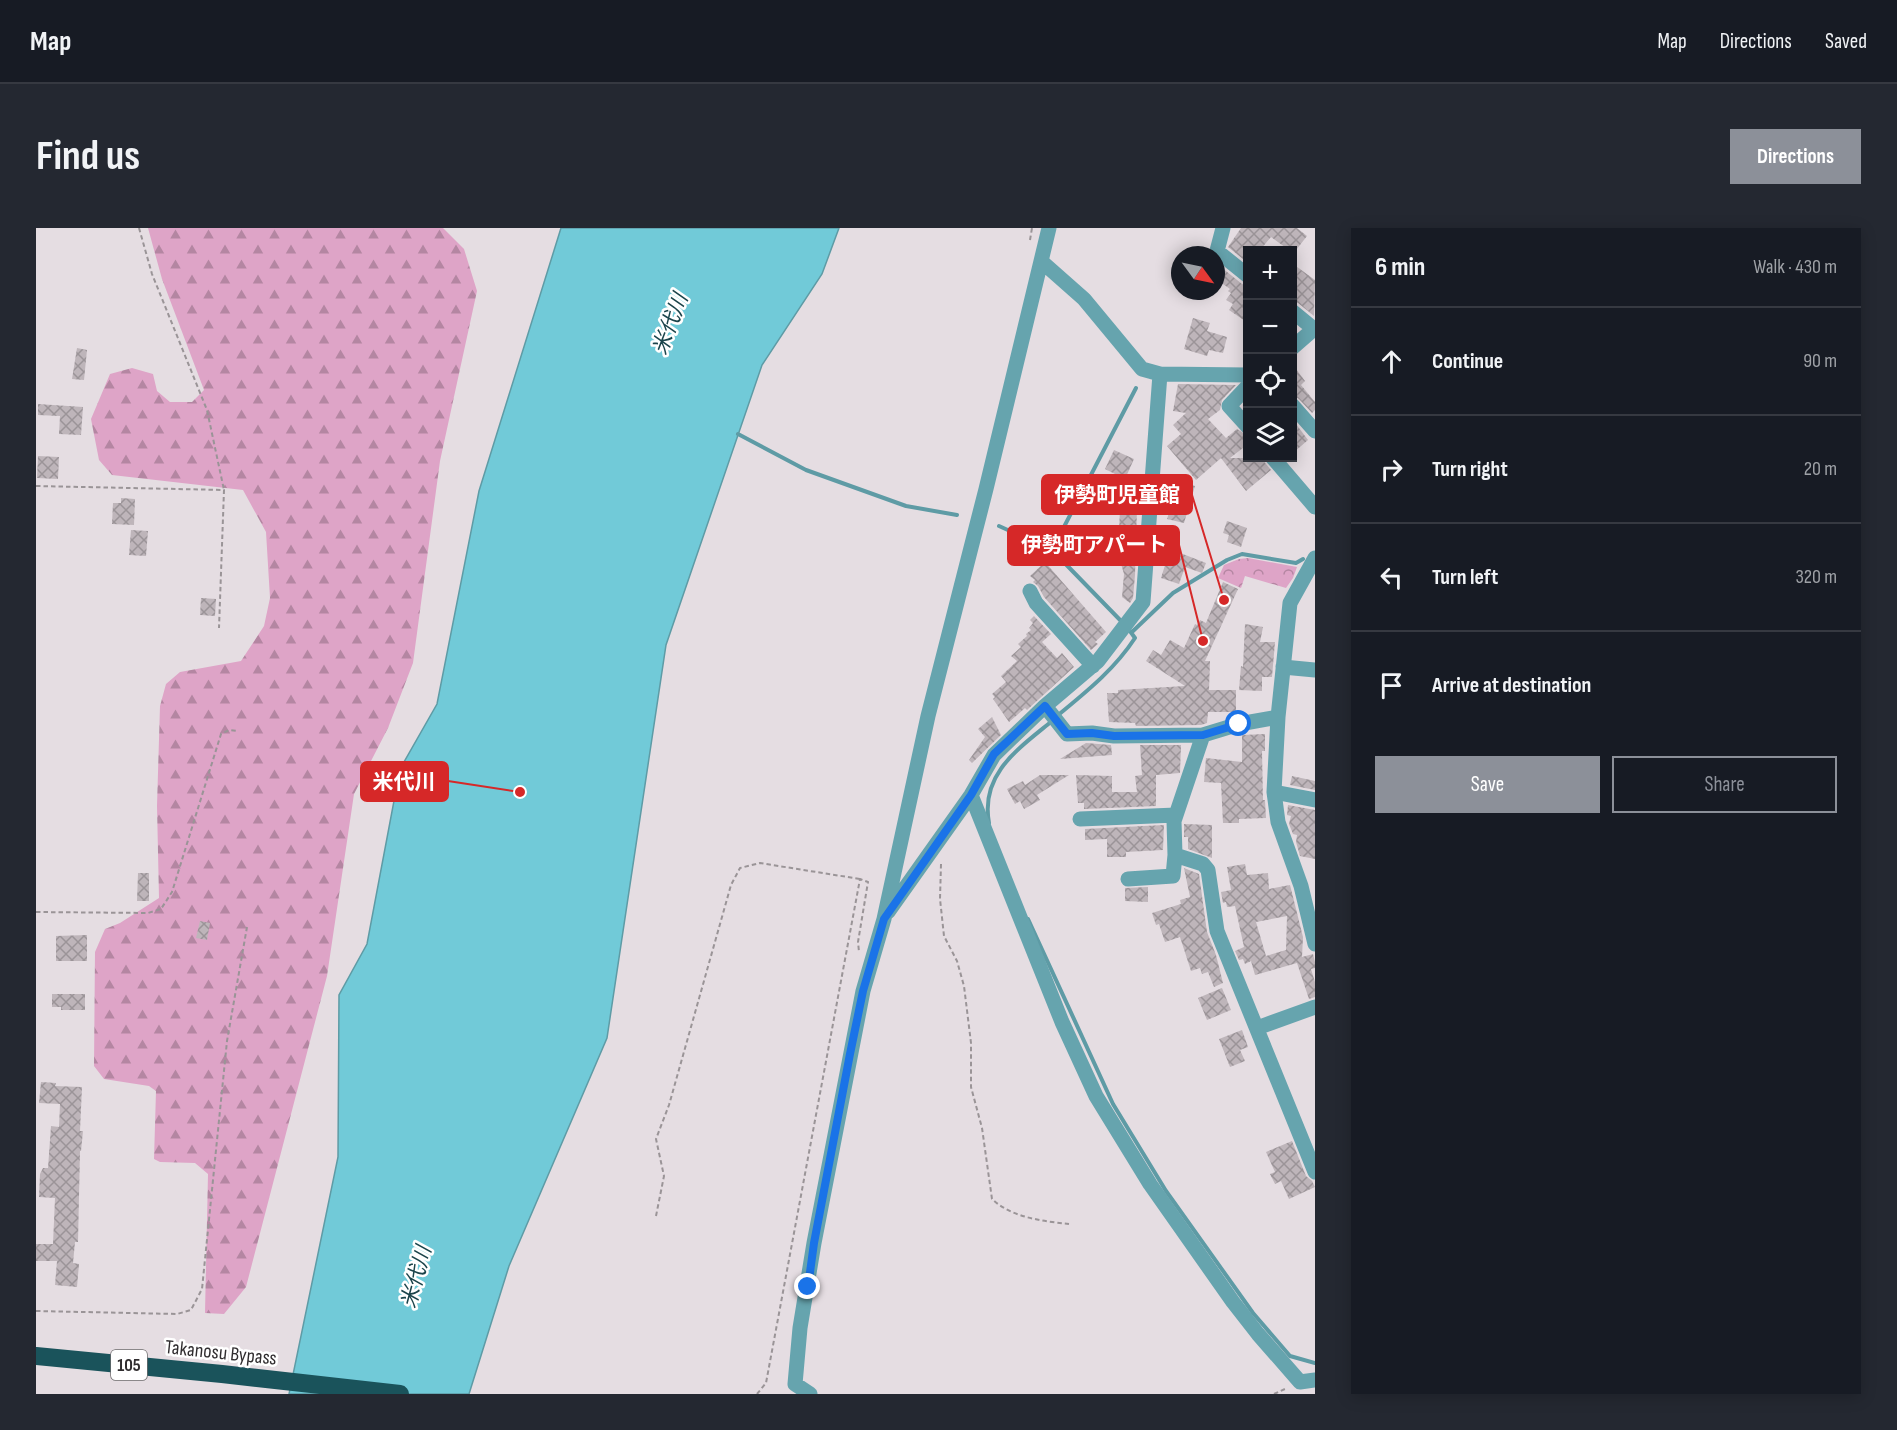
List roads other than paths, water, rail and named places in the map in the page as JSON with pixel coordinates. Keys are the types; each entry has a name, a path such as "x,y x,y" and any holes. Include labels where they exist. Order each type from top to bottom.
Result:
{"highway":[{"name":"Takanosu Bypass","path":"36,1356 400,1394"}],"street":[{"path":"810,1394 795,1384 800,1328 850,1054 863,991 884,919 928,716 1049,228"},
{"path":"1223,228 1216,251 1243,272"},
{"path":"1041,261 1084,299 1142,369 1160,374 1243,375"},
{"path":"1297,314 1315,328 1297,344"},
{"path":"884,919 971,795 994,754 1047,710 1093,666 1143,602 1160,374"},
{"path":"1243,391 1229,406 1243,421"},
{"path":"1296,408 1315,431"},
{"path":"1276,462 1315,507"},
{"path":"1315,558 1290,603 1278,717 1274,792 1278,822 1301,886 1315,944"},
{"path":"1030,591 1036,603 1093,666"},
{"path":"1283,667 1315,670"},
{"path":"1047,710 1067,734 1092,733 1114,736 1203,735 1239,724 1278,717"},
{"path":"1128,879 1173,876 1174,821 1203,735"},
{"path":"1274,792 1315,800"},
{"path":"971,795 1050,993 1096,1096 1150,1184 1258,1335 1300,1382 1315,1380"},
{"path":"1080,819 1176,815"},
{"path":"1175,855 1203,864 1208,870 1217,931 1315,1172"},
{"path":"1257,1028 1315,1007"}],"water":[{"name":"米代川","path":"561,228 839,228 822,274 762,365 666,645 607,1038 509,1266 469,1394 289,1394 338,1157 339,995 367,944 400,769 437,704 479,491"}],"waterway":[{"path":"1052,550 1136,388"},
{"path":"738,434 806,470 906,506 957,515"},
{"path":"999,526 1052,550 1122,622"},
{"path":"1132,632 1173,593 1227,560 1242,554 1296,563 1303,559"},
{"path":"1057,716 1099,680 1127,650 1135,638 1127,627"},
{"path":"989,823 990,790 1004,764 1052,721"},
{"path":"1028,919 1113,1104 1166,1191 1253,1313 1290,1356 1315,1363"}],"place":[{"name":"伊勢町児童館","path":"1224,600"},
{"name":"伊勢町アパート","path":"1203,641"},
{"name":"米代川","path":"520,792"}]}
